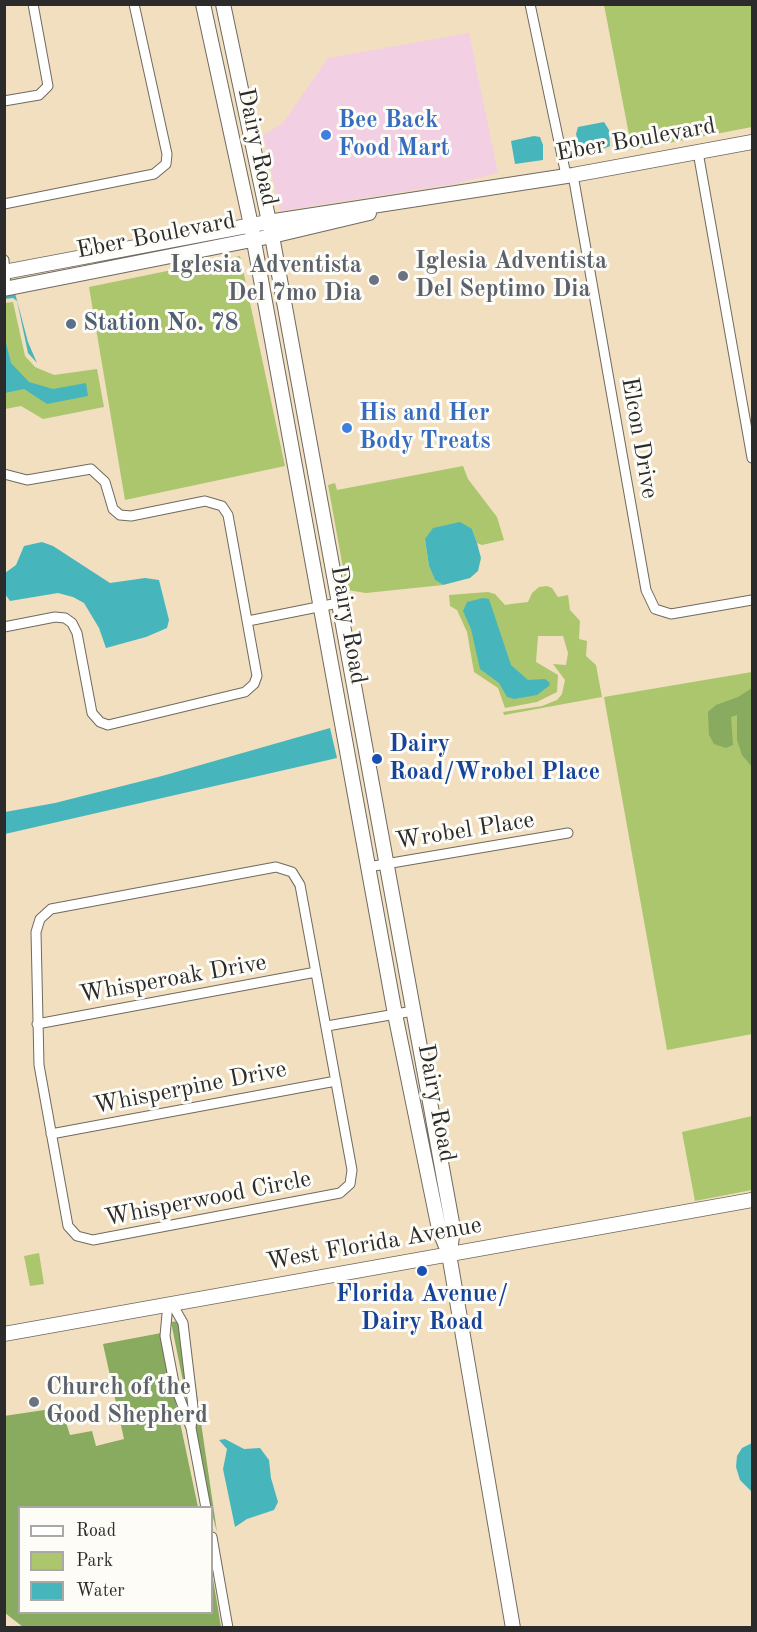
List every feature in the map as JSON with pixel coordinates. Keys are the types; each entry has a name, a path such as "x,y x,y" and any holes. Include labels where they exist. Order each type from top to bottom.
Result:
{"street":[{"path":"4,101 39,94 48,86 33,4"},
{"path":"4,204 154,174 166,164 166,154 134,4"},
{"name":"Dairy Road","path":"203,4 252,232 395,1014 439,1229 449,1254 513,1628"},
{"name":"Dairy Road","path":"223,4 270,229 453,1228 449,1254"},
{"name":"Elcon Drive","path":"530,4 569,175 646,590 655,609 671,614 753,600"},
{"name":"Eber Boulevard","path":"5,272 270,229 491,187 753,142"},
{"path":"698,152 753,458"},
{"name":"Eber Boulevard","path":"5,288 252,232"},
{"path":"4,260 5,288"},
{"path":"4,474 27,480 91,469 105,482 108,501 120,515 131,516 205,501 222,506 228,515 257,676 254,684 245,692 108,725 100,722 92,713 77,634 72,624 65,618 54,617 4,627"},
{"path":"248,621 338,603"},
{"name":"Wrobel Place","path":"368,867 568,833"},
{"name":"Whisperwood Circle","path":"276,867 292,872 300,885 327,1026 352,1170 350,1184 340,1193 176,1225 93,1240 77,1236 68,1226 51,1134 39,1065 38,1024 36,932 40,919 51,909 276,867"},
{"name":"Whisperoak Drive","path":"38,1024 316,972"},
{"path":"327,1026 413,1011"},
{"name":"Whisperpine Drive","path":"51,1134 336,1081"},
{"name":"West Florida Avenue","path":"4,1334 753,1200"},
{"path":"168,1303 165,1321 174,1383 192,1428 206,1506"},
{"path":"168,1303 175,1309 183,1323 193,1407 192,1428"},
{"path":"213,1543 228,1628"}],"shaded area":[{"path":"469,33 498,173 454,184 280,211 263,135 283,123 328,58"}],"green space":[{"path":"604,5 752,5 752,127 632,150"},
{"path":"240,256 285,466 125,500 89,287"},
{"path":"13,302 25,356 35,367 54,375 97,369 104,407 43,419 21,406 5,409 5,303"},
{"path":"463,466 468,479 497,517 504,540 482,545 477,543 472,529 425,539 429,566 435,580 443,585 366,593 347,590 328,485 335,483 337,490"},
{"path":"539,587 552,588 558,597 568,595 570,610 580,621 579,639 587,641 586,656 596,665 602,697 504,715 503,712 542,706 557,700 562,694 565,680 553,664 566,665 568,653 563,636 538,636 536,662 558,675 557,692 537,702 505,708 498,688 474,672 467,632 457,610 450,606 449,595 488,592 495,594 505,605 528,602 532,593"},
{"path":"752,672 752,1034 667,1050 604,697"},
{"path":"752,688 752,767 742,755 737,740 737,715 731,717 733,745 726,748 714,744 709,735 708,712 716,705 738,697"},
{"path":"752,1116 752,1190 695,1201 682,1132"},
{"path":"39,1253 44,1284 30,1286 24,1256"},
{"path":"186,1320 217,1532 213,1506 210,1506 203,1480 171,1322"},
{"path":"161,1333 198,1506 18,1506 18,1614 213,1614 213,1579 221,1627 23,1627 5,1613 4,1416 51,1409 64,1416 70,1435 92,1431 96,1446 124,1439 103,1344"}],"water":[{"path":"604,122 609,130 610,146 598,151 580,151 576,134 578,127"},
{"path":"534,136 540,137 543,145 543,160 515,164 511,141"},
{"path":"15,293 28,342 37,363 28,353 17,301 13,298 5,299 5,295"},
{"path":"4,335 11,363 29,382 53,389 86,383 88,396 47,404 24,389 5,393"},
{"path":"460,522 472,529 481,558 478,571 470,578 443,585 435,580 429,566 425,539 433,528"},
{"path":"42,542 53,546 110,583 145,578 159,580 169,620 167,628 146,637 106,648 99,628 84,603 73,597 58,593 10,601 5,594 5,573 16,565 24,546"},
{"path":"483,598 489,599 511,665 528,680 545,679 549,682 550,685 537,695 514,699 507,697 499,683 480,669 471,629 463,611 467,602"},
{"path":"330,728 337,758 5,834 5,812 55,803 162,776"},
{"path":"225,1439 244,1449 260,1448 269,1460 271,1478 278,1502 274,1510 247,1519 235,1527 223,1469 227,1449 219,1440"},
{"path":"752,1443 752,1492 740,1480 736,1467 737,1456 742,1448"}],"place":[{"name":"Bee Back Food Mart","path":"326,135"},
{"name":"Iglesia Adventista Del Septimo Dia","path":"403,276"},
{"name":"Iglesia Adventista Del 7mo Dia","path":"374,280"},
{"name":"Station No. 78","path":"71,324"},
{"name":"His and Her Body Treats","path":"347,428"},
{"name":"Dairy Road/Wrobel Place","path":"377,759"},
{"name":"Florida Avenue/ Dairy Road","path":"422,1271"},
{"name":"Church of the Good Shepherd","path":"34,1402"}]}
